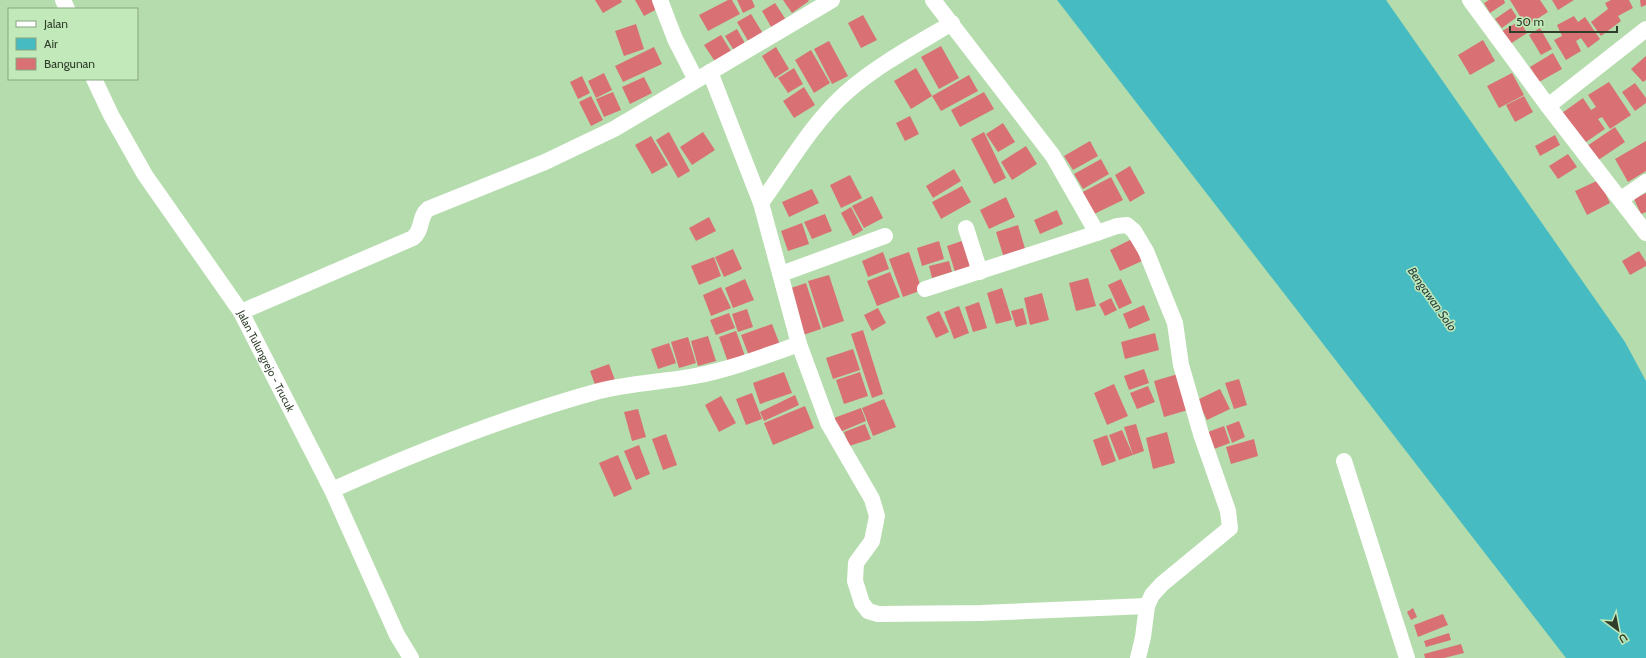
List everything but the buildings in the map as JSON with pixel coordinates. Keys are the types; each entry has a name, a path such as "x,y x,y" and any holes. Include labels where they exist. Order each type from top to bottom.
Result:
{"street":[{"path":"660,0 675,39 696,80"},
{"path":"241,312 413,238 420,230 424,214 428,209 584,145 832,0"},
{"path":"933,0 1053,156 1097,233"},
{"path":"1470,0 1548,106 1646,233"},
{"path":"761,203 816,125 847,92 875,70 952,23"},
{"path":"1548,106 1646,30"},
{"path":"710,72 761,203 799,344 828,423 872,500 877,516 872,541 856,563 855,581 857,592 862,603 868,610 878,614 981,613 1147,606"},
{"name":"Jalan Tulungrejo - Trucuk","path":"94,80 111,115 145,175 241,312 332,490 397,635 411,658"},
{"path":"1621,199 1646,182"},
{"path":"925,290 1117,226 1127,226 1134,231 1146,251 1175,323 1181,365 1230,520 1230,528 1152,594 1147,606 1143,637 1138,658"},
{"path":"966,228 980,272"},
{"path":"781,274 885,236"},
{"path":"332,490 422,451 496,423 600,391 632,384 694,376 730,368 799,344"},
{"path":"1344,461 1407,658"}],"water":[{"name":"Bengawan Solo","path":"1057,0 1386,0 1625,342 1646,381 1646,658 1566,658"}]}
